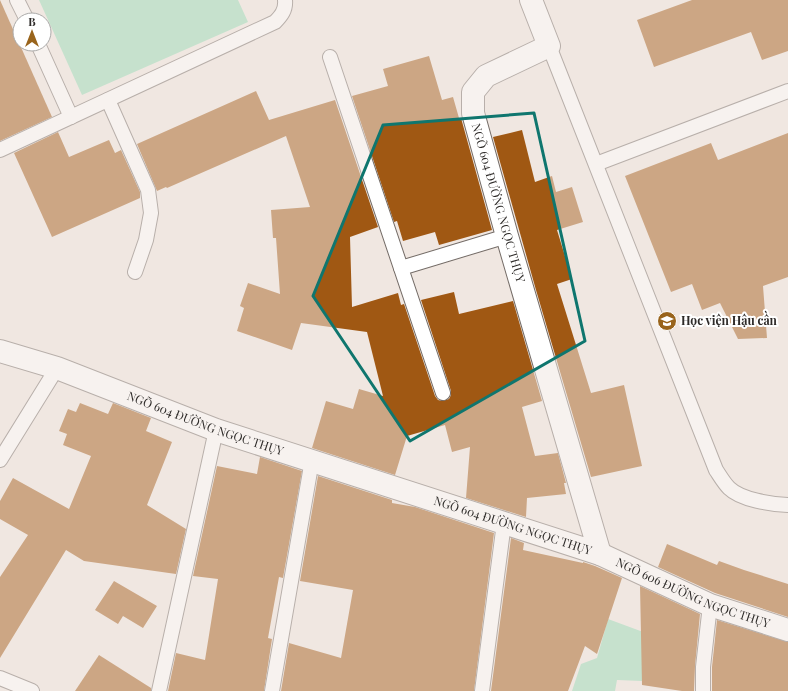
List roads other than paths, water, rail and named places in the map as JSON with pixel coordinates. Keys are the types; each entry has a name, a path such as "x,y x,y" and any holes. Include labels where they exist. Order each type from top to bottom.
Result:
{"street":[{"path":"531,0 549,46"},
{"name":"NGÕ 604 ĐƯỜNG NGỌC THỤY","path":"549,46 486,76 473,92 473,113 507,236 600,554"},
{"name":"NGÕ 604 ĐƯỜNG NGỌC THỤY","path":"0,351 58,368 216,430 600,554"},
{"name":"NGÕ 606 ĐƯỜNG NGỌC THỤY","path":"600,554 710,605 788,630"}],"lane":[{"path":"17,0 22,12"},
{"path":"0,150 275,22 283,14 285,0"},
{"path":"549,46 716,470 730,489 748,498 772,504 788,505"},
{"path":"42,52 71,117"},
{"path":"330,57 442,393"},
{"path":"596,164 788,92"},
{"path":"108,100 148,190 151,213 146,240 135,272"},
{"path":"401,268 507,236"},
{"path":"0,460 58,368"},
{"path":"159,691 216,430"},
{"path":"272,691 312,460"},
{"path":"482,691 504,523"},
{"path":"703,691 703,667 710,605"},
{"path":"0,678 32,691"}],"place":[{"name":"Học viện Hậu cần","path":"667,321"}]}
